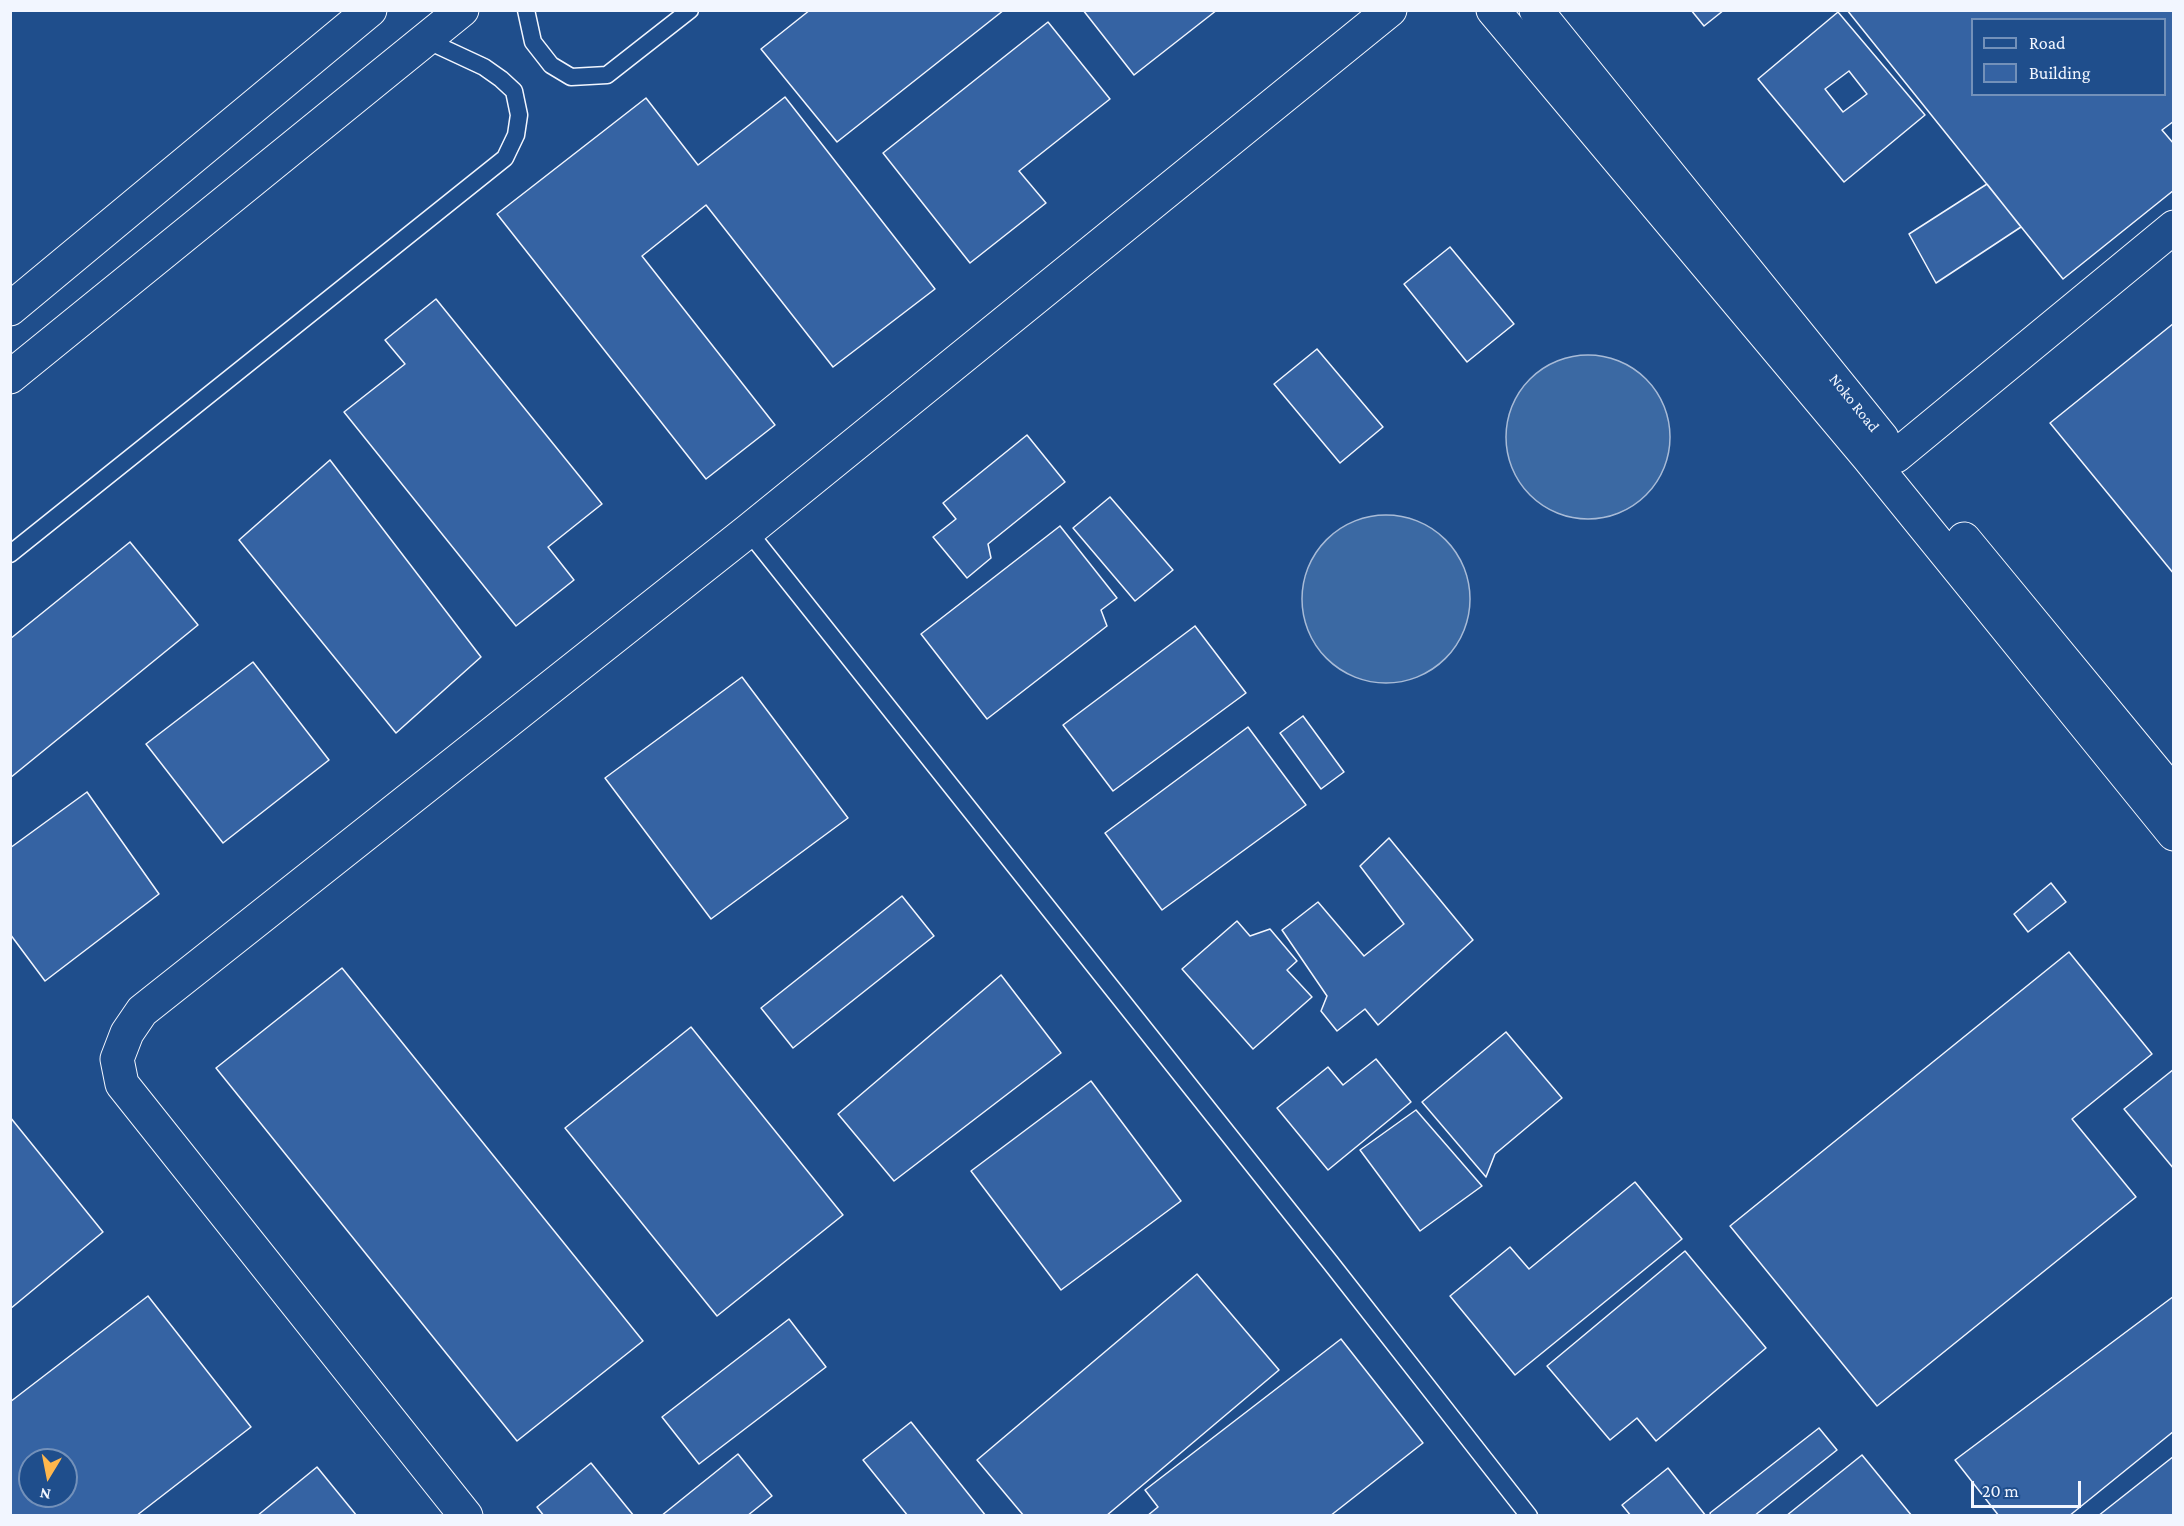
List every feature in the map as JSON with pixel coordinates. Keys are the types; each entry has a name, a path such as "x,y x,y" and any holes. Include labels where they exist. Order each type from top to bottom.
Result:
{"street":[{"path":"10,309 370,10"},
{"path":"10,377 462,10"},
{"path":"466,1515 122,1084 117,1059 127,1033 142,1011 748,531 1390,10"},
{"path":"1493,10 1868,457 2174,834"},
{"name":"Noko Road","path":"1536,10 1896,456 2174,794"},
{"path":"1896,456 2174,227"}],"lane":[{"path":"526,10 533,42 551,65 571,78 607,75 690,10"},
{"path":"10,554 505,158 516,135 519,115 514,91 484,67 426,40"},
{"path":"748,531 1529,1515"}],"water":[{"path":"1588,355 1604,356 1620,361 1646,379 1664,405 1669,421 1669,453 1664,469 1646,495 1620,513 1604,518 1588,519 1572,518 1556,513 1530,495 1512,469 1507,453 1506,437 1507,421 1512,405 1530,379 1556,361 1572,356"},
{"path":"1386,515 1402,516 1418,521 1446,539 1464,567 1469,583 1469,615 1464,631 1446,659 1418,677 1402,682 1386,683 1370,682 1354,677 1326,659 1308,631 1303,615 1302,599 1303,583 1308,567 1326,539 1354,521 1370,516"}],"building":[{"path":"810,10 1004,10 837,142 761,49"},
{"path":"1083,10 1217,10 1134,75"},
{"path":"1691,10 1724,10 1704,26"},
{"path":"1847,10 2174,10 2174,121 2162,130 2174,144 2174,190 2063,279"},
{"path":"1838,12 1925,115 1844,182 1758,79","holes":["1849,71 1867,94 1843,112 1825,89"]},
{"path":"1048,22 1110,99 1019,171 1046,203 970,263 883,153"},
{"path":"785,97 935,289 833,367 706,205 642,256 775,425 706,479 497,214 646,98 698,165"},
{"path":"1987,184 2021,227 1936,283 1909,234"},
{"path":"1450,247 1514,324 1467,362 1404,284"},
{"path":"436,299 602,504 548,547 574,580 516,626 344,412 405,364 385,340"},
{"path":"2174,323 2174,574 2050,423"},
{"path":"1317,349 1383,427 1340,463 1274,384"},
{"path":"1027,435 1065,482 988,544 991,558 967,578 933,537 956,519 943,503"},
{"path":"330,460 481,657 396,733 239,540"},
{"path":"1110,497 1173,570 1135,601 1073,528"},
{"path":"1060,526 1117,598 1101,610 1107,626 987,719 921,634"},
{"path":"130,542 198,625 10,778 10,639"},
{"path":"1195,626 1246,693 1113,791 1063,725"},
{"path":"253,662 329,760 223,843 146,744"},
{"path":"742,677 848,818 711,919 605,778"},
{"path":"1303,716 1344,772 1321,789 1280,733"},
{"path":"1248,727 1306,805 1162,910 1105,833"},
{"path":"87,792 159,894 45,981 10,934 10,848"},
{"path":"1389,838 1473,940 1378,1025 1365,1009 1337,1031 1321,1011 1327,996 1282,930 1318,902 1364,956 1404,924 1360,866"},
{"path":"2051,883 2066,902 2028,932 2014,914"},
{"path":"902,896 934,936 793,1048 761,1008"},
{"path":"1237,921 1250,936 1270,929 1297,961 1287,970 1312,997 1253,1049 1182,969"},
{"path":"2069,952 2152,1054 2072,1119 2136,1197 1877,1406 1730,1226"},
{"path":"342,968 643,1341 517,1441 216,1068"},
{"path":"1001,975 1061,1053 894,1181 838,1114"},
{"path":"691,1027 843,1215 717,1316 565,1128"},
{"path":"1506,1032 1562,1098 1495,1154 1486,1177 1422,1102"},
{"path":"1376,1059 1411,1102 1328,1170 1277,1108 1328,1067 1343,1085"},
{"path":"2174,1069 2174,1169 2124,1109"},
{"path":"1091,1081 1181,1201 1061,1290 971,1171"},
{"path":"1416,1110 1482,1186 1420,1231 1360,1150"},
{"path":"10,1117 103,1232 10,1309"},
{"path":"1635,1182 1682,1239 1515,1375 1450,1296 1510,1247 1529,1269"},
{"path":"1685,1251 1766,1348 1656,1441 1637,1418 1610,1440 1547,1366"},
{"path":"1197,1274 1279,1370 1106,1516 1024,1516 977,1460"},
{"path":"148,1296 251,1427 136,1516 10,1516 10,1402"},
{"path":"2174,1296 2174,1431 2069,1516 1999,1516 1955,1460"},
{"path":"789,1319 826,1367 699,1464 662,1417"},
{"path":"1341,1339 1423,1443 1330,1516 1147,1516 1158,1507 1145,1490"},
{"path":"911,1422 986,1516 908,1516 863,1460"},
{"path":"1819,1428 1837,1450 1754,1516 1711,1516 1710,1513"},
{"path":"738,1454 772,1496 747,1516 661,1516"},
{"path":"1862,1455 1912,1516 1786,1516"},
{"path":"2174,1456 2174,1516 2098,1516"},
{"path":"591,1463 634,1516 544,1516 537,1507"},
{"path":"317,1467 357,1516 257,1516"},
{"path":"1668,1468 1706,1516 1631,1516 1622,1505"}]}
